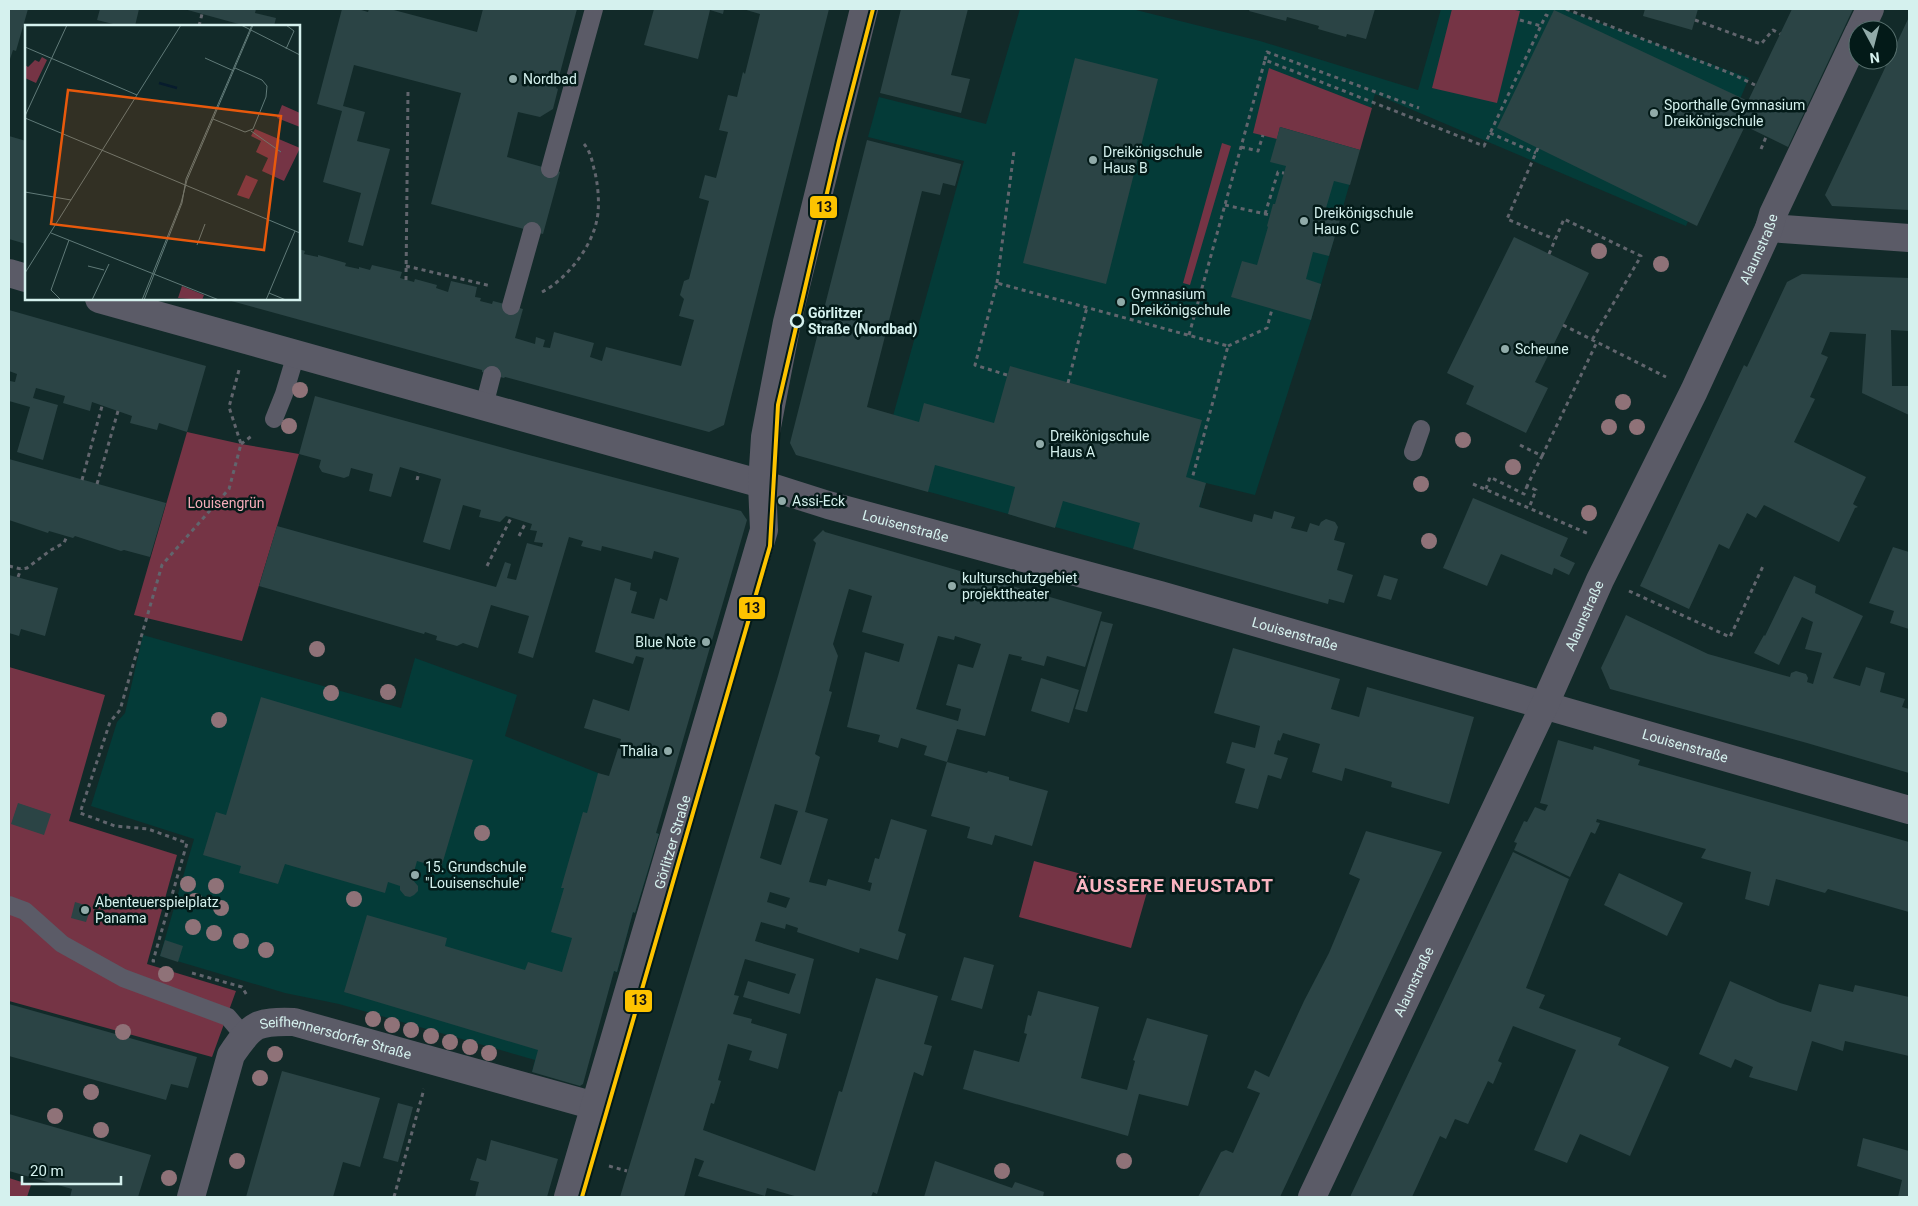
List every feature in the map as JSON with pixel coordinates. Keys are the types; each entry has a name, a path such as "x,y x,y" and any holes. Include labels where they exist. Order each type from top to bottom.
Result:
{"street":[{"name":"Görlitzer Straße","path":"568,1197 764,530 762,484 765,437 787,322 864,9"},
{"name":"Alaunstraße","path":"1312,1197 1544,706 1600,580 1694,391 1770,228 1773,214 1848,55"},
{"path":"1770,228 1909,238"},
{"path":"9,273 25,278"},
{"name":"Louisenstraße","path":"103,300 762,484 828,506 1160,595 1909,810"},
{"name":"Seifhennersdorfer Straße","path":"191,1197 230,1055 249,1031 274,1021 294,1022 595,1106"}],"lane":[{"path":"550,169 594,9"},
{"path":"513,299 532,231"},
{"path":"274,419 296,354"},
{"path":"484,406 492,375"},
{"path":"1413,452 1421,429"},
{"path":"9,904 25,911 62,944 123,978 228,1017 249,1031"}],"path":[{"path":"1265,60 1484,146 1541,26 1549,16 1550,9"},
{"path":"1566,9 1730,73 1755,85"},
{"path":"199,25 202,14"},
{"path":"1520,20 1541,26"},
{"path":"1695,20 1761,44 1773,30 1780,34"},
{"path":"1189,336 1267,52 1419,108"},
{"path":"406,280 408,90"},
{"path":"561,278 569,271 585,250 597,219 597,178 589,149 563,122"},
{"path":"1490,133 1536,153"},
{"path":"1241,147 1258,151 1263,135"},
{"path":"1761,149 1766,137"},
{"path":"1538,148 1507,219 1555,239"},
{"path":"1007,375 975,365 997,282 1014,151"},
{"path":"1265,214 1278,172 1284,173"},
{"path":"1225,206 1270,215"},
{"path":"1549,254 1564,219 1641,256 1592,340"},
{"path":"406,266 513,299"},
{"path":"997,282 1228,346 1267,328 1272,309"},
{"path":"1068,383 1087,307"},
{"path":"1563,325 1694,391"},
{"path":"162,964 153,961 187,843 148,829 115,826 80,813 110,722 120,710 162,565 229,489 241,444 229,407 248,340"},
{"path":"1486,489 1490,477 1524,494 1597,342"},
{"path":"1192,479 1228,346"},
{"path":"82,480 102,406"},
{"path":"96,484 118,411"},
{"path":"1520,445 1542,456"},
{"path":"418,480 419,472"},
{"path":"1473,484 1617,546"},
{"path":"1527,486 1536,490 1528,508"},
{"path":"487,566 511,518"},
{"path":"519,536 526,522"},
{"path":"9,566 20,569 27,568 64,543 67,536"},
{"path":"1600,580 1730,636 1764,564"},
{"path":"18,577 20,569"},
{"path":"187,972 242,987 252,1004 249,1031"},
{"path":"394,1197 432,1060"}],"shaded area":[{"name":"Gymnasium Dreikönigschule","path":"1020,9 1132,9 1260,41 1418,90 1441,9 1562,9 1749,78 1686,226 1375,94 1311,320 1255,495 1206,483 1184,563 876,477 964,161 868,137 879,97 986,124"},
{"name":"15. Grundschule \"Louisenschule\"","path":"143,635 401,708 415,658 517,695 505,736 598,773 659,834 635,913 633,912 617,972 614,971 586,1066 532,1072 535,1060 339,1004 285,993 160,956 194,839 91,806 117,722 125,713"}],"green space":[{"path":"1452,9 1510,9 1520,11 1497,103 1432,88"},
{"path":"1269,68 1372,108 1360,150 1280,127 1277,139 1253,133"},
{"path":"1222,143 1231,146 1190,285 1183,283"},
{"name":"Louisengrün","path":"187,432 299,454 242,641 134,615"},
{"name":"Abenteuerspielplatz Panama","path":"9,667 105,695 69,821 177,855 147,964 236,991 212,1057 9,1001"},
{"path":"1034,861 1147,892 1131,948 1019,917"},
{"path":"9,1178 31,1185 27,1197 9,1197"}],"building":[{"path":"9,9 28,9 16,51 13,50 9,62"},
{"path":"100,9 139,9 135,25 117,25 97,20"},
{"path":"184,9 256,9 255,13 276,18 274,25 242,25"},
{"path":"342,9 358,9 368,12 369,9 390,9 477,32 483,9 577,9 556,88 558,89 553,109 540,117 518,112 507,157 560,172 543,234 431,204 461,93 354,65 343,106 365,112 357,141 390,149 363,246 348,242 361,193 323,182 342,111 317,104"},
{"path":"654,9 724,9 723,14 710,10 698,59 644,45"},
{"path":"743,9 829,9 724,425 709,432 492,375 482,372 482,370 228,300 300,300 300,249 305,251 304,254 318,257 318,255 346,263 345,266 370,270 372,265 402,272 400,278 414,282 415,279 437,285 436,288 448,292 451,281 477,287 475,297 481,298 480,301 492,304 493,301 523,309 515,338 535,344 536,337 545,340 543,347 550,348 554,332 594,343 590,357 602,361 606,347 681,366 694,320 679,316 684,299 680,295 684,281 689,279 709,201 699,198 705,175 716,178 728,132 719,130 728,95 737,97 743,72 745,74 760,14"},
{"path":"901,9 968,9 951,75 970,79 961,113 880,93"},
{"path":"1250,9 1375,9 1366,39 1347,34 1346,37 1318,29 1319,26 1287,17 1286,21 1249,11"},
{"path":"1645,9 1698,9 1692,30 1643,16"},
{"name":"Sporthalle Gymnasium Dreikönigschule","path":"1792,9 1853,9 1788,147 1745,126 1697,226 1497,128 1554,10 1748,101"},
{"path":"1909,17 1909,210 1832,206 1825,195 1884,70 1898,70 1898,40"},
{"name":"Dreikönigschule Haus B","path":"1075,58 1158,79 1106,284 1023,263"},
{"name":"Dreikönigschule Haus C","path":"1280,127 1360,150 1350,185 1334,181 1326,208 1342,213 1329,256 1313,252 1306,279 1321,284 1311,320 1231,297 1242,261 1257,265 1273,204 1275,204 1286,166 1270,162"},
{"path":"9,136 25,141 25,244 9,239"},
{"path":"867,140 961,164 955,186 943,183 940,195 922,191 867,407 919,422 924,403 994,423 1010,366 1202,420 1186,477 1206,483 1199,507 1252,522 1254,514 1272,519 1274,511 1295,517 1291,528 1307,532 1310,523 1319,526 1326,519 1335,522 1338,527 1334,540 1345,543 1337,570 1353,575 1344,603 1329,599 1328,604 1133,549 1140,523 1063,501 1055,528 1008,514 1015,487 935,465 928,492 796,455 790,443"},
{"name":"Scheune","path":"1514,237 1589,273 1535,382 1548,388 1526,433 1466,404 1474,386 1447,373"},
{"path":"1802,274 1909,278 1909,331 1891,330 1892,386 1909,386 1909,415 1862,393 1866,334 1830,332 1821,354 1828,357 1810,397 1815,399 1794,442 1866,477 1853,504 1858,507 1855,508 1839,542 1764,505 1756,518 1747,513 1729,549 1719,544 1689,609 1640,586 1744,365 1747,367 1787,282"},
{"path":"9,310 206,366 187,432 159,423 157,430 130,423 132,416 92,402 90,411 63,403 65,396 36,388 33,398 58,405 43,460 17,452 30,407 9,401 10,381 15,382 17,374 9,371"},
{"path":"315,396 741,511 747,520 656,833 659,834 635,913 633,912 617,972 614,971 583,1084 580,1086 532,1072 538,1050 344,992 367,915 447,938 445,946 525,970 528,962 562,972 572,938 551,932 564,888 561,888 583,812 587,813 598,773 609,776 621,739 584,728 593,699 629,711 644,658 636,656 633,664 595,652 615,578 631,583 630,590 637,592 631,613 654,619 660,598 667,601 679,558 654,551 652,559 602,546 601,551 581,546 583,541 569,537 533,658 518,653 529,616 491,605 478,648 463,643 457,646 436,640 437,636 425,632 424,634 259,586 277,526 496,587 505,562 511,564 507,578 516,580 527,543 542,547 543,543 534,542 537,531 530,530 532,524 506,516 500,522 479,517 481,510 463,505 450,550 423,542 441,479 400,467 391,497 369,491 373,474 351,468 349,476 344,478 322,472 319,467 321,460 299,454"},
{"path":"9,459 166,503 150,557 124,550 121,551 75,536 73,538 49,531 48,533 9,520"},
{"path":"1473,498 1568,538 1560,556 1575,563 1569,575 1554,568 1552,575 1501,554 1487,586 1443,568"},
{"path":"823,530 1102,612 1085,667 1047,656 1044,666 1021,660 1022,657 1009,654 985,736 957,729 947,762 924,755 927,746 901,738 898,748 878,742 880,735 847,727 865,652 899,662 904,644 862,632 872,596 849,589 833,644 838,656 829,691 832,692 815,754 820,757 805,812 828,819 809,882 826,886 828,879 870,891 872,883 868,882 875,858 879,859 891,819 927,830 898,931 906,934 898,960 860,948 859,953 797,932 798,928 786,924 785,929 761,922 755,941 814,959 800,1014 743,997 748,981 789,994 796,974 745,959 734,995 739,996 733,1014 752,1019 751,1023 787,1034 778,1069 749,1060 752,1051 728,1044 718,1080 721,1081 714,1104 711,1103 703,1130 815,1171 839,1091 842,1092 876,978 938,996 924,1044 932,1046 923,1076 914,1072 877,1194 873,1192 871,1197 798,1197 767,1188 765,1196 698,1176 704,1161 695,1158 684,1197 620,1197 778,676 816,543 813,540","holes":["938,636 954,640 955,636 981,644 973,668 958,664 946,705 961,709 958,721 916,709","775,804 798,811 781,865 760,858","770,892 790,898 786,908 767,902"]},
{"path":"1893,547 1909,552 1909,629 1890,623 1894,611 1869,603"},
{"path":"9,575 58,588 45,636 21,629 19,636 9,633"},
{"path":"1384,575 1398,579 1391,600 1377,596"},
{"path":"1794,576 1816,586 1815,593 1863,616 1833,678 1860,686 1866,667 1885,673 1880,692 1905,699 1902,707 1909,709 1909,773 1610,689 1601,668 1626,615 1708,654 1790,677 1791,673 1796,671 1806,674 1807,682 1813,684 1822,653 1805,649 1813,622 1802,617 1779,665 1754,653 1765,636"},
{"path":"1101,621 1113,624 1087,712 1075,709"},
{"path":"1233,648 1340,679 1331,709 1359,717 1367,687 1474,717 1449,804 1391,787 1392,782 1345,768 1342,781 1312,772 1320,744 1283,733 1280,741 1278,740 1274,754 1288,758 1281,779 1268,775 1258,809 1235,803 1245,769 1226,763 1232,742 1255,748 1260,726 1214,713"},
{"path":"1041,678 1079,690 1069,723 1031,711"},
{"path":"261,697 473,760 441,868 417,861 412,879 418,886 418,891 414,895 410,897 405,896 400,890 400,886 388,882 385,893 285,864 278,884 239,873 241,866 203,855 216,812 226,815"},
{"path":"1558,740 1593,750 1594,746 1640,760 1638,765 1909,842 1909,912 1828,889 1825,893 1776,879 1769,906 1745,899 1751,872 1701,858 1706,849 1597,819 1596,822 1600,823 1595,834 1591,832 1570,877 1514,850 1517,843 1514,842 1524,821 1527,822 1535,807 1545,811 1548,805 1540,803"},
{"path":"947,762 1009,777 1009,780 1048,791 1032,846 995,835 992,845 967,838 970,827 931,816"},
{"path":"18,803 51,814 44,835 11,824"},
{"path":"1366,831 1442,852 1280,1197 1198,1197 1221,1152 1226,1150 1233,1153 1260,1093 1247,1088 1255,1070 1269,1077 1304,1001 1329,953 1360,879 1349,874"},
{"path":"1513,852 1569,879 1526,988 1545,995 1539,1008 1621,1038 1618,1045 1669,1067 1630,1156 1580,1134 1567,1163 1534,1150 1576,1050 1513,1026 1498,1061 1502,1063 1493,1084 1488,1081 1468,1124 1455,1119 1446,1139 1440,1136 1412,1197 1350,1197"},
{"path":"1619,873 1683,903 1667,936 1604,905"},
{"path":"75,902 91,907 86,922 71,918"},
{"path":"165,940 183,946 178,962 160,956"},
{"path":"964,957 994,965 982,1009 951,1000"},
{"path":"1730,981 1780,1003 1811,1012 1819,984 1853,992 1855,985 1909,997 1909,1056 1845,1041 1843,1051 1812,1041 1797,1091 1749,1077 1753,1067 1735,1059 1731,1068 1699,1054"},
{"path":"1038,991 1099,1007 1081,1078 1127,1090 1135,1061 1133,1060 1147,1018 1208,1035 1188,1106 1139,1094 1128,1136 963,1089 974,1050 1019,1062 1027,1034 1024,1033 1028,1015 1031,1016"},
{"path":"9,1004 197,1057 188,1088 171,1084 166,1100 9,1056"},
{"path":"282,1071 380,1098 360,1167 343,1162 333,1197 246,1197"},
{"path":"398,1103 413,1107 398,1162 383,1158"},
{"path":"9,1114 151,1155 138,1197 70,1197 72,1189 9,1171"},
{"path":"1863,1138 1909,1151 1909,1197 1898,1197 1902,1180 1857,1166"},
{"path":"491,1140 558,1159 547,1197 475,1197 479,1182 470,1180 477,1158 486,1161"},
{"path":"935,1161 1012,1188 1015,1182 1044,1192 1043,1197 924,1197"}],"transit line":[{"name":"13","path":"582,1197 770,546 778,405 839,141 873,9"}],"place":[{"name":"Nordbad","path":"513,79"},
{"name":"Sporthalle Gymnasium Dreikönigschule","path":"1654,113"},
{"name":"Dreikönigschule Haus B","path":"1093,160"},
{"name":"Dreikönigschule Haus C","path":"1304,221"},
{"name":"Gymnasium Dreikönigschule","path":"1121,302"},
{"name":"Görlitzer Straße (Nordbad)","path":"797,321"},
{"name":"Scheune","path":"1505,349"},
{"name":"Dreikönigschule Haus A","path":"1040,444"},
{"name":"Assi-Eck","path":"782,501"},
{"name":"kulturschutzgebiet projekttheater","path":"952,586"},
{"name":"Blue Note","path":"706,642"},
{"name":"Thalia","path":"668,751"},
{"name":"15. Grundschule \"Louisenschule\"","path":"415,875"},
{"name":"Abenteuerspielplatz Panama","path":"85,910"}],"district":[{"name":"ÄUSSERE NEUSTADT","path":"1175,885"}]}
